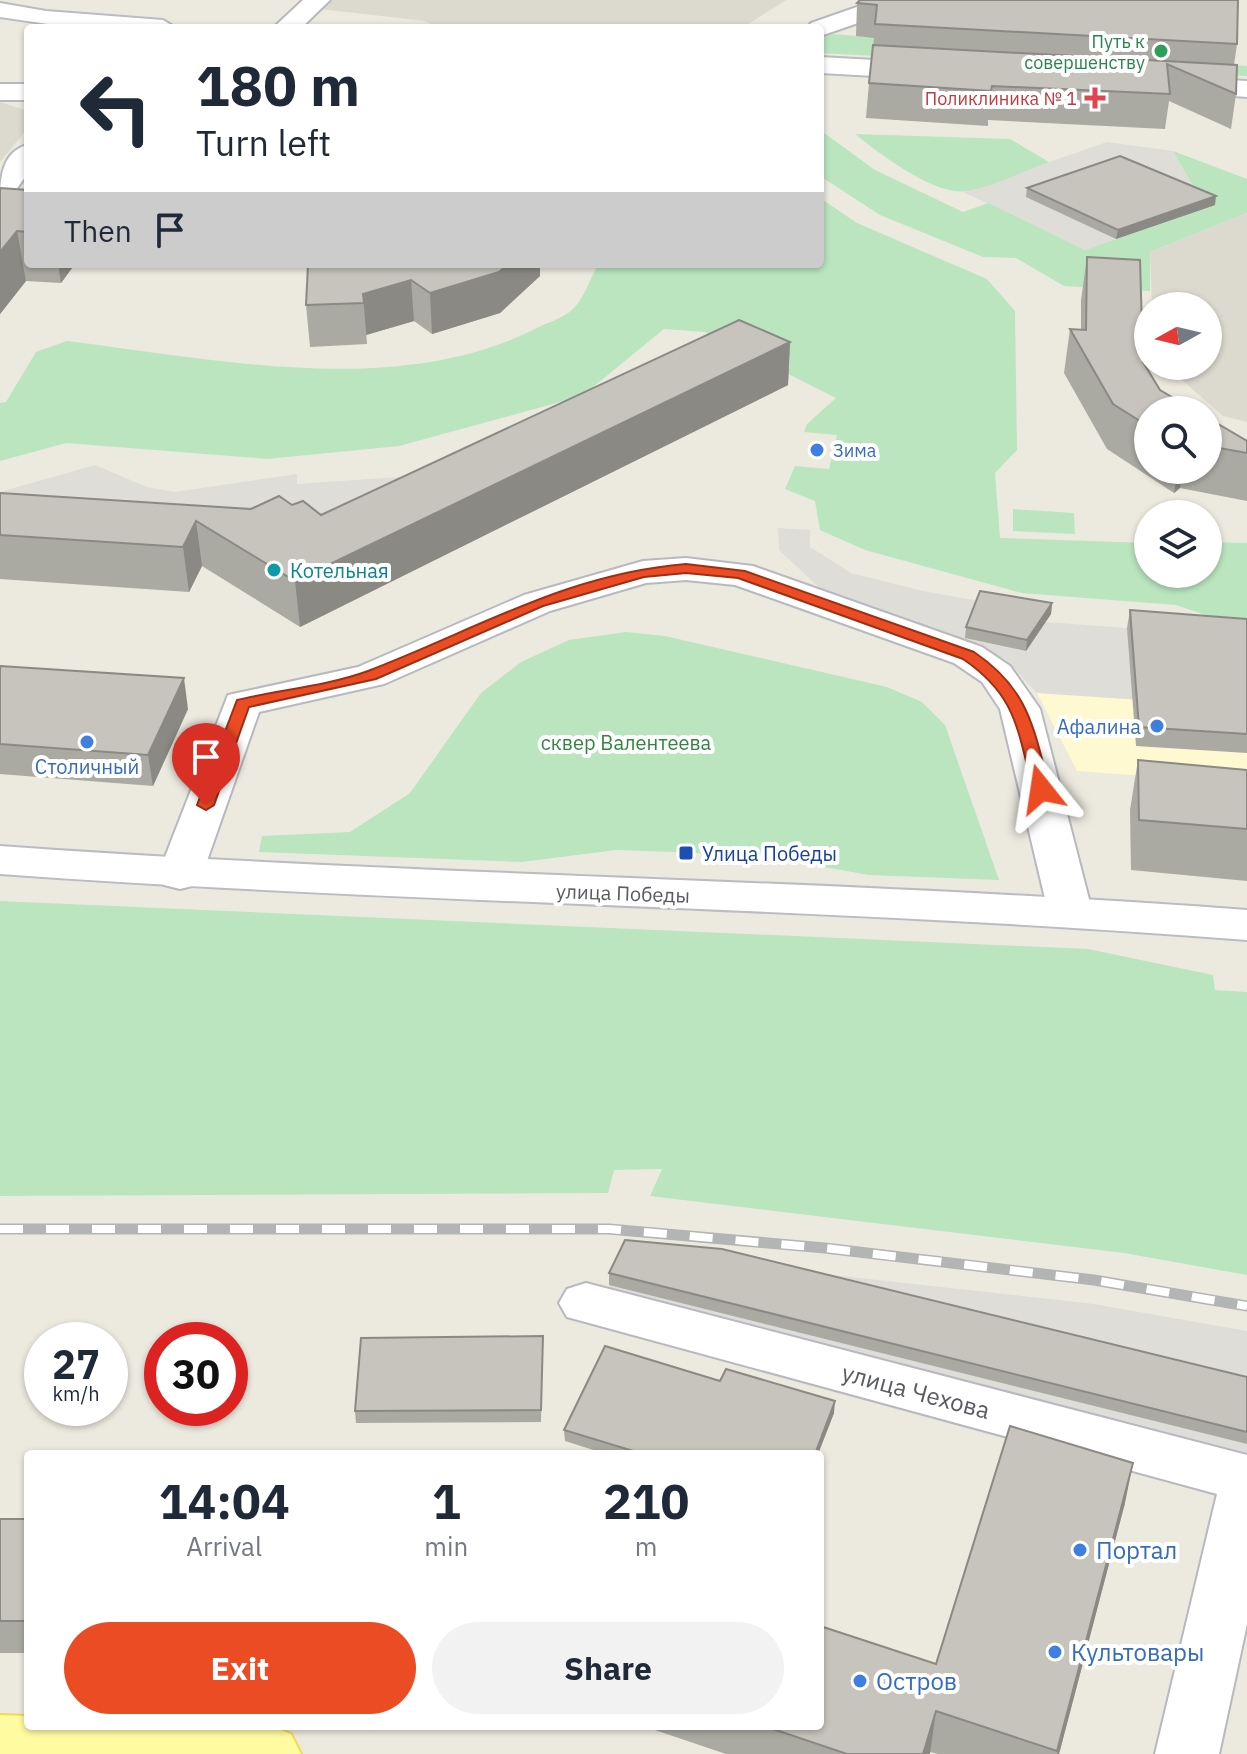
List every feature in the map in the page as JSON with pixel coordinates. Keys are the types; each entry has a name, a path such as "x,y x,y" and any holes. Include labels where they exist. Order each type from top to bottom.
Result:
{"main road":[{"path":"0,1744 269,1754"}],"street":[{"path":"291,24 318,0"},
{"path":"824,27 901,0"},
{"path":"0,10 99,24"},
{"path":"824,65 958,73"},
{"path":"1156,84 1247,89"},
{"path":"0,92 24,92"},
{"path":"0,192 24,159"},
{"path":"180,875 242,704 370,676 537,603 643,572 686,569 740,574 968,655 996,674 1020,709 1070,911"},
{"name":"улица Победы","path":"0,860 180,875 1070,911 1247,925"},
{"name":"улица Чехова","path":"586,1303 1247,1479"},
{"path":"1187,1754 1247,1491"}],"shaded area":[{"path":"329,0 786,0 748,24 431,24 320,9"},
{"path":"0,102 24,110 24,133 0,162"},
{"path":"1107,142 1173,151 1200,198 1214,205 1085,250 963,192"},
{"path":"1247,213 1247,422 1222,415 1222,396 1200,396 1182,380 1222,380 1222,292 1151,292 1150,252"},
{"path":"95,465 147,487 175,492 297,474 297,484 428,475 283,541 0,526 0,492"},
{"path":"778,528 810,530 810,547 851,573 923,591 1051,614 1046,622 1247,637 1247,707 1037,693 1005,659 821,589 779,550"},
{"path":"1037,693 1247,707 1247,783 1077,771"},
{"path":"625,1252 1094,1304 1247,1331 1247,1454 606,1292"}],"green space":[{"path":"833,34 1247,66 1247,76 824,53 824,37"},
{"path":"824,133 875,170 963,212 988,203 1085,250 1213,205 1200,198 1173,151 1247,179 1247,213 1150,252 1150,291 1064,286 1016,258 983,257 880,215 824,179"},
{"path":"855,134 1010,139 1049,162 987,186 953,191 908,172"},
{"path":"824,201 857,223 987,279 1015,311 1017,450 995,473 1000,538 1134,543 1134,588 1222,588 1222,542 1247,543 1247,629 1176,605 1022,593 865,550 820,530 815,501 785,489 795,466 829,469 837,435 804,432 807,424 836,398 705,332 664,329 582,396 399,446 267,459 66,443 0,461 0,403 6,402 36,352 67,341 243,364 365,368 424,363 481,350 560,318 577,305 596,268 824,268"},
{"path":"1013,509 1074,513 1075,534 1013,531"},
{"name":"сквер Валентеева","path":"626,632 665,636 887,687 922,702 945,725 999,880 869,875 756,855 616,850 522,862 259,852 262,836 350,832 410,793 481,693 521,662 569,640"},
{"path":"0,901 1088,949 1213,975 1215,990 1247,992 1247,1275 1124,1253 650,1196 662,1169 614,1170 608,1193 0,1196"}],"building":[{"path":"860,0 1238,0 1237,44 875,24 877,5 857,3"},
{"path":"873,45 1237,65 1236,94 1167,64 1170,94 992,86 991,91 869,83"},
{"path":"1120,156 1216,196 1118,230 1027,188"},
{"path":"0,188 24,190 24,232 17,231 0,252"},
{"path":"1087,257 1140,260 1141,292 1134,292 1134,380 1154,380 1160,390 1170,396 1134,396 1134,417 1113,404 1070,329 1086,330"},
{"path":"308,268 504,268 430,293 411,280 363,294 364,303 306,305"},
{"path":"739,320 790,342 295,581 196,521 183,547 0,535 0,493 251,509 279,496 292,505 303,501 321,515"},
{"path":"1222,426 1247,441 1247,453 1222,449"},
{"path":"980,591 1052,603 1027,640 966,627"},
{"path":"1130,610 1247,619 1247,734 1139,727"},
{"path":"0,666 184,678 148,755 0,744"},
{"path":"1138,760 1247,770 1247,829 1139,820"},
{"path":"625,1240 722,1249 1247,1377 1247,1432 609,1273"},
{"path":"543,1336 541,1410 355,1411 361,1338"},
{"path":"605,1346 720,1381 726,1369 835,1401 817,1450 630,1450 564,1430"},
{"path":"1010,1426 1133,1463 1057,1751 936,1711 923,1754 847,1754 776,1730 824,1730 824,1627 936,1664"},
{"path":"0,1519 24,1519 24,1621 0,1621"}],"railway":[{"path":"0,1229 609,1229 825,1248 1094,1280 1247,1306"}],"place":[{"name":"Путь к совершенству","path":"1161,51"},
{"name":"Поликлиника № 1","path":"1095,98"},
{"name":"Зима","path":"817,450"},
{"name":"Котельная","path":"274,570"},
{"name":"Афалина","path":"1157,726"},
{"name":"Столичный","path":"87,742"},
{"name":"Улица Победы","path":"686,853"},
{"name":"Портал","path":"1080,1550"},
{"name":"Культовары","path":"1055,1652"},
{"name":"Остров","path":"860,1681"}],"route":[{"path":"206,805 242,704 370,676 537,603 643,572 686,569 740,574 968,655 996,674 1020,709 1041,789"}]}
